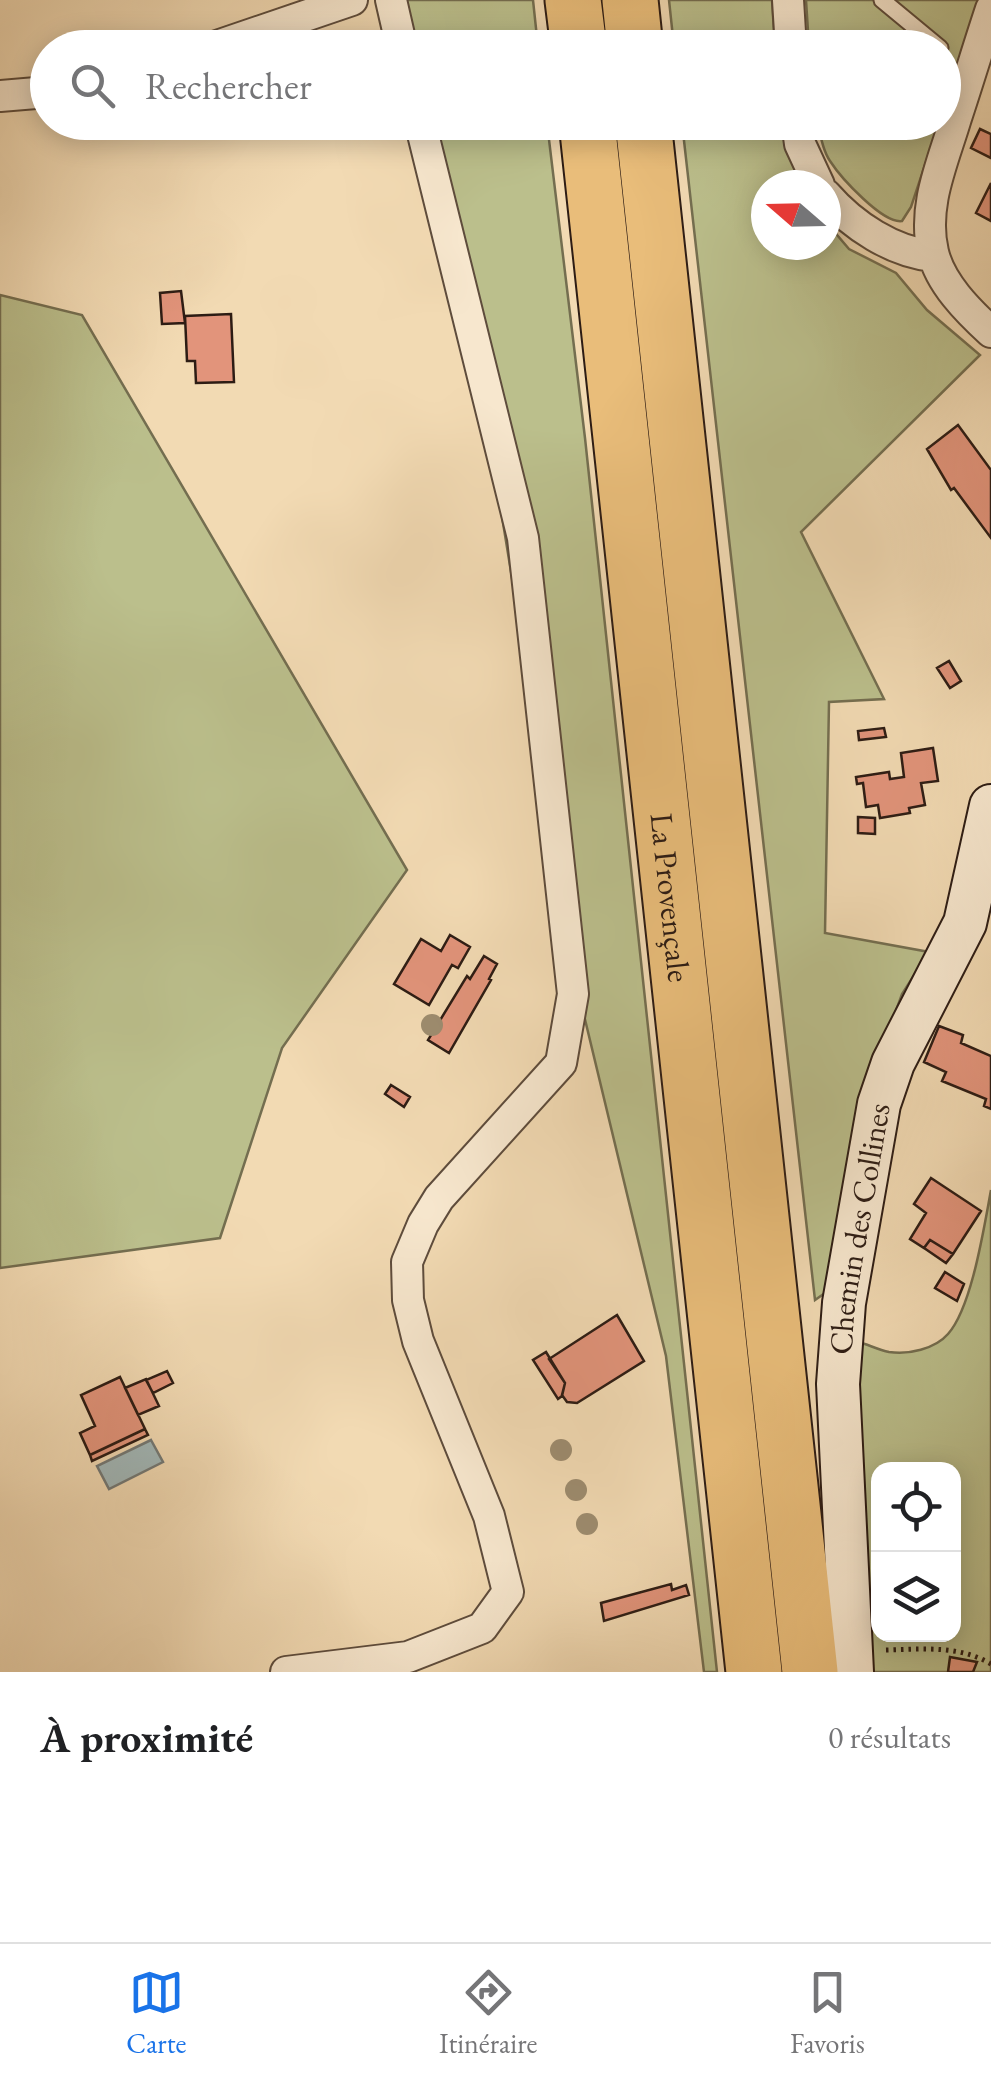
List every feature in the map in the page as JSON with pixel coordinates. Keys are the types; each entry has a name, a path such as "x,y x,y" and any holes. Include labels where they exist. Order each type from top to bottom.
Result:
{"highway":[{"path":"573,0 577,30"},
{"path":"630,0 633,30"},
{"name":"La Provençale","path":"589,140 754,1672"},
{"name":"La Provençale","path":"646,140 810,1672"}],"street":[{"path":"264,30 352,0"},
{"path":"391,0 398,30"},
{"path":"788,0 790,30"},
{"path":"961,104 991,9"},
{"path":"0,96 30,94"},
{"path":"286,1672 408,1657 482,1628 508,1592 490,1516 418,1341 408,1300 407,1262 422,1224 439,1198 560,1063 573,994 523,538 424,140"},
{"path":"799,140 812,170"},
{"path":"949,140 933,190 930,233 934,256 957,296 991,331"},
{"path":"841,208 899,250 934,256"},
{"name":"Chemin des Collines","path":"862,1661 838,1384 844,1304 879,1104 893,1062 965,923 991,806"}],"lane":[{"path":"882,0 919,30"},
{"path":"961,65 971,73"}],"path":[{"path":"862,1661 947,1649 978,1656 991,1664"}],"green space":[{"path":"382,0 533,0 536,30 388,30"},
{"path":"669,0 772,0 774,30 672,30"},
{"path":"806,0 979,0 961,56 961,30 808,30"},
{"path":"414,140 549,140 585,438 717,1672 704,1672 666,1356 582,1007 497,486"},
{"path":"684,140 787,140 795,170 751,170 751,260 841,260 841,240 849,249 896,273 927,310 980,355 801,532 884,699 829,702 825,933 929,952 902,994 875,1068 825,1293 815,1300"},
{"path":"822,140 933,140 911,207 902,221 874,208 830,161"},
{"path":"0,295 82,315 407,870 282,1048 220,1238 0,1268"},
{"path":"991,1190 991,1672 869,1672 846,1439 859,1342 904,1353 943,1339 964,1305"}],"shaded area":[{"path":"151,1440 163,1462 109,1489 97,1466"}],"building":[{"path":"980,129 991,134 991,158 971,148"},
{"path":"991,183 991,221 976,213"},
{"path":"181,291 185,323 162,324 160,293"},
{"path":"231,314 234,382 196,383 195,361 187,361 185,316"},
{"path":"958,425 991,470 991,538 954,488 951,490 927,449"},
{"path":"949,661 961,681 950,688 937,668"},
{"path":"884,728 886,737 859,740 858,731"},
{"path":"933,748 938,781 921,783 925,805 909,808 910,813 880,818 878,805 866,807 863,783 857,784 856,777 889,772 890,779 904,777 901,753"},
{"path":"858,817 875,818 875,834 858,833"},
{"path":"450,935 470,947 458,968 452,965 429,1005 394,984 421,939 441,951"},
{"path":"484,956 497,964 449,1053 428,1040 467,976 470,979"},
{"path":"939,1026 963,1035 961,1043 991,1056 991,1109 984,1106 986,1099 942,1081 946,1072 924,1062"},
{"path":"391,1085 410,1097 404,1107 385,1094"},
{"path":"931,1178 981,1211 953,1254 930,1240 924,1248 910,1239 926,1213 914,1204"},
{"path":"930,1240 953,1254 946,1263 924,1248"},
{"path":"945,1272 964,1284 957,1301 935,1288"},
{"path":"617,1315 644,1361 577,1403 567,1402 562,1395 565,1383 549,1359"},
{"path":"546,1352 565,1383 558,1399 533,1360"},
{"path":"167,1371 173,1383 153,1393 146,1380"},
{"path":"120,1377 145,1429 90,1455 80,1433 95,1426 81,1395"},
{"path":"146,1379 159,1406 138,1415 125,1388"},
{"path":"145,1429 148,1435 92,1461 90,1455"},
{"path":"671,1584 672,1590 686,1585 689,1595 604,1621 601,1603"},
{"path":"950,1657 977,1662 973,1672 948,1672"}]}
